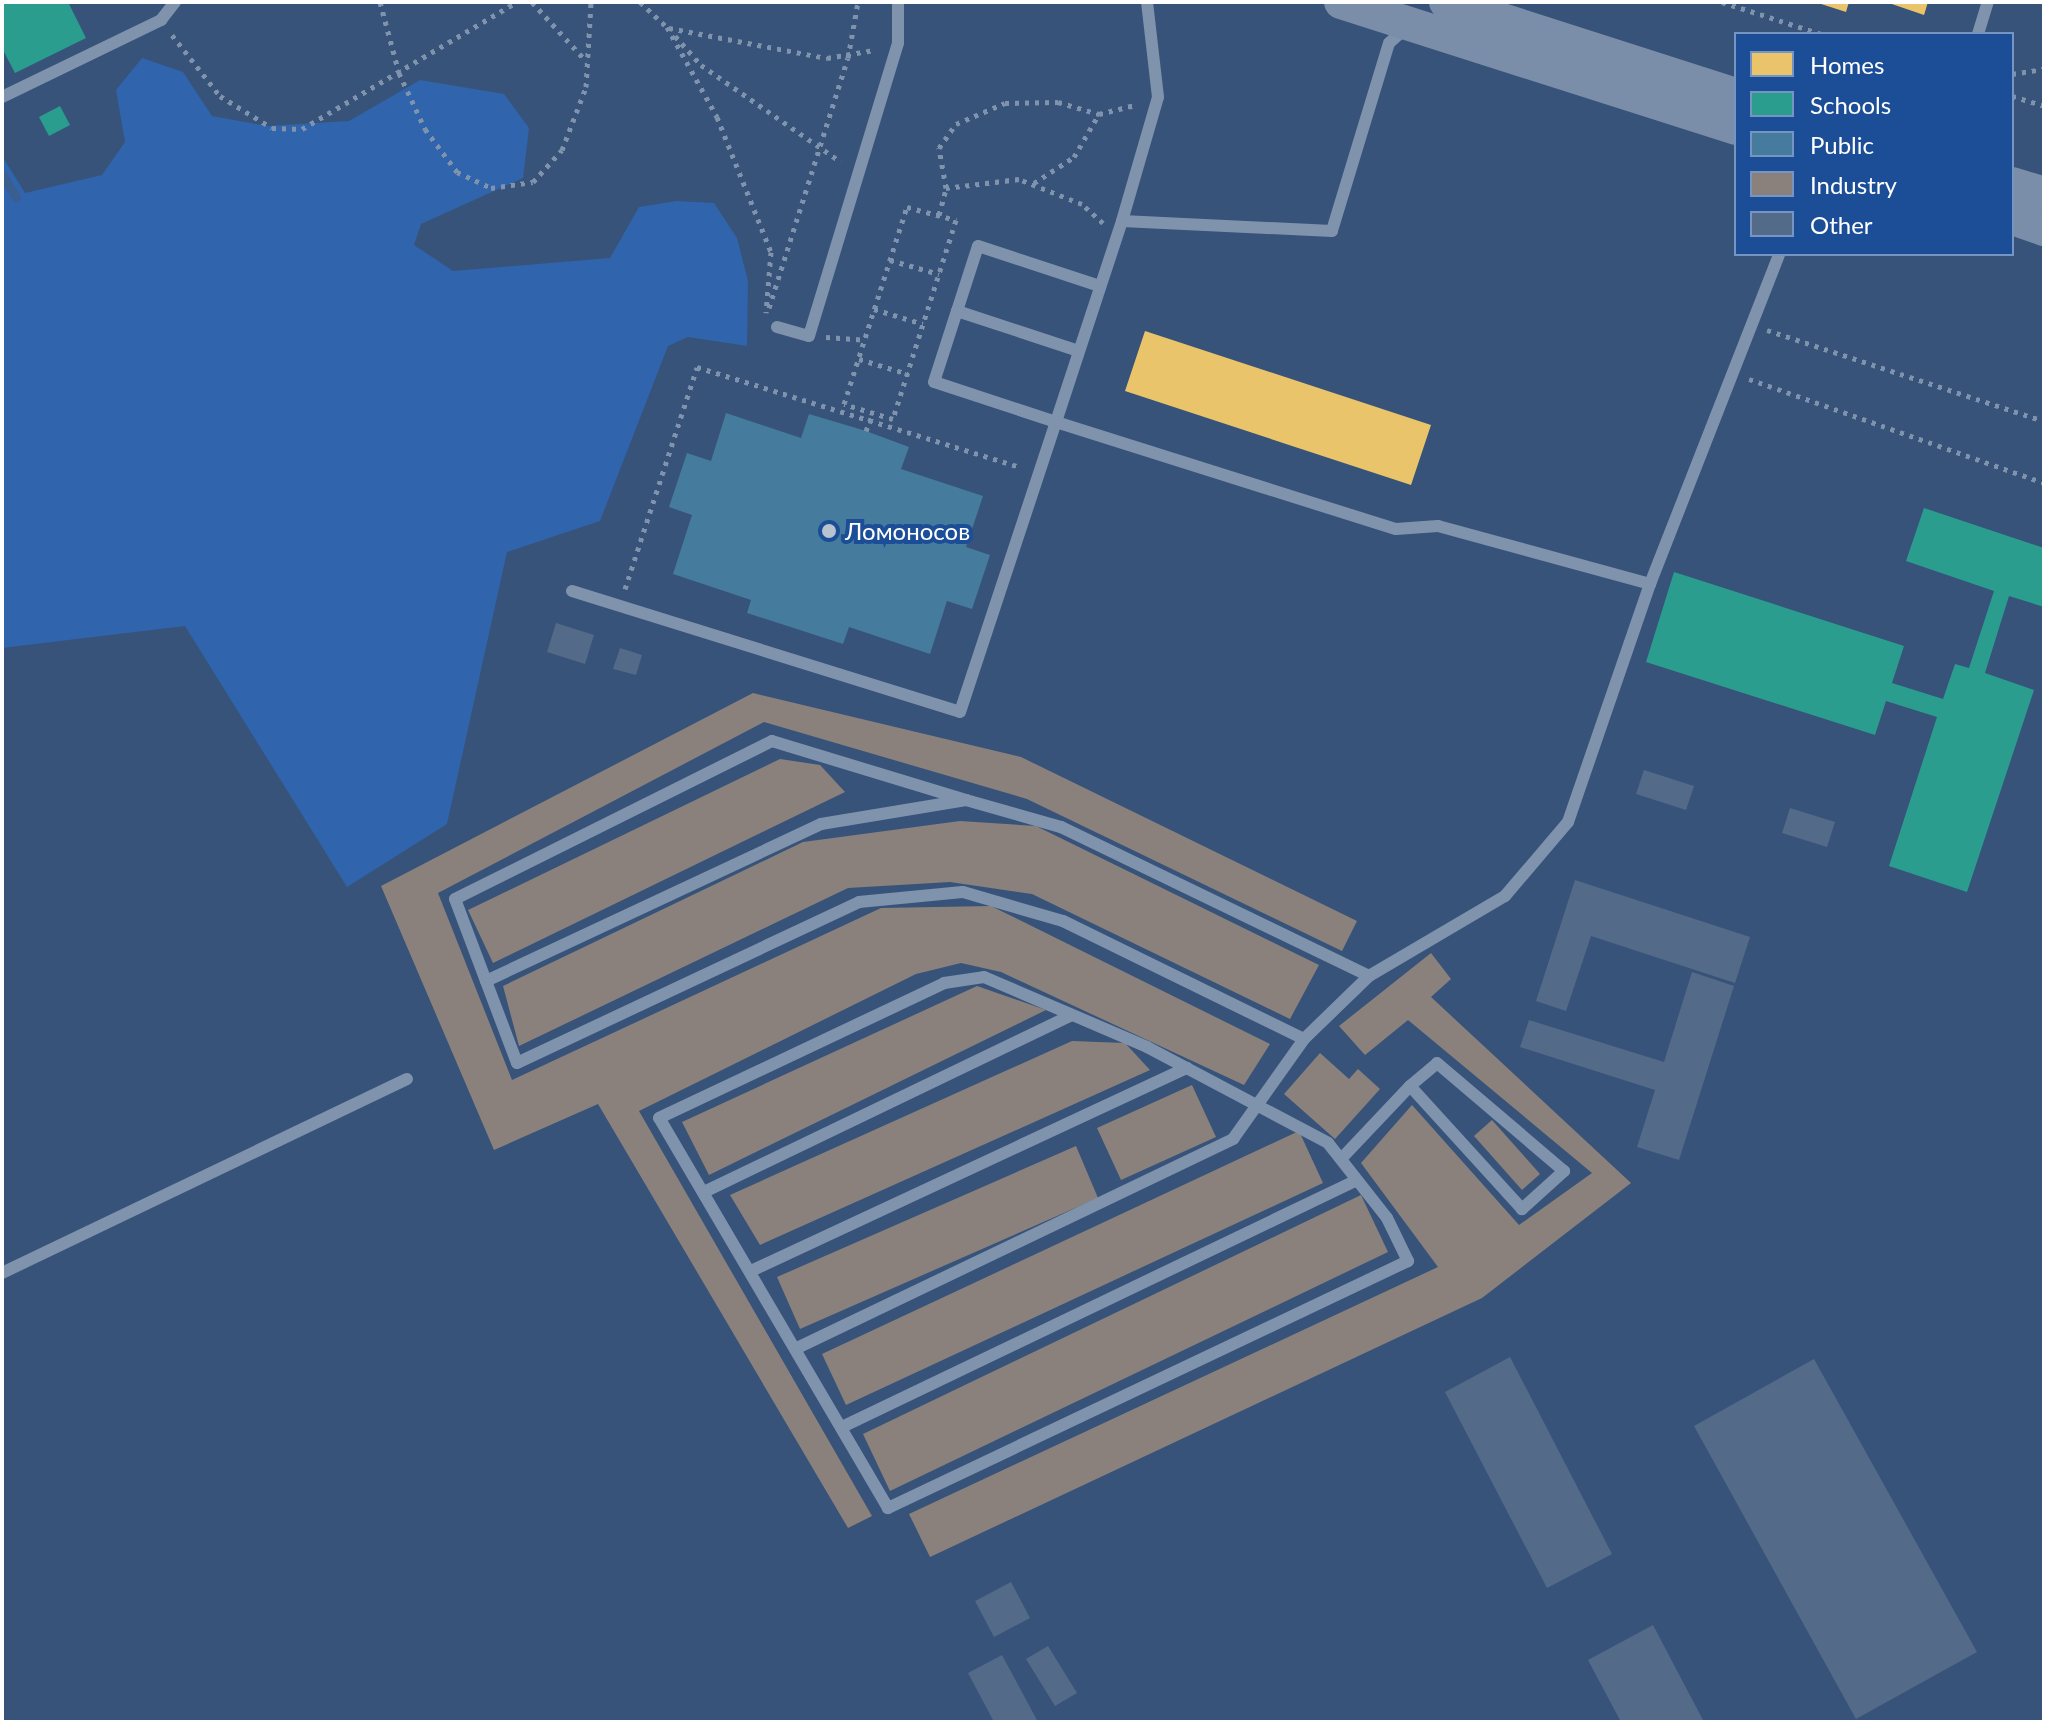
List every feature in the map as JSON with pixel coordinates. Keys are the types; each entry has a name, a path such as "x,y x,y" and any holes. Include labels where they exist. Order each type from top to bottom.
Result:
{"main road":[{"path":"1341,2 1415,13 1734,127"},
{"path":"1446,2 1734,94"},
{"path":"2014,185 2044,194"},
{"path":"2014,219 2044,229"}],"lane":[{"path":"2,97 161,20 175,2"},
{"path":"777,327 809,336 898,43 898,2"},
{"path":"572,591 960,712 1031,472 1056,422 1122,221 1158,97 1147,2"},
{"path":"1979,32 1988,2"},
{"path":"1122,221 1332,231 1389,43 1415,13"},
{"path":"1100,286 978,246 934,382 1396,529 1438,526 1650,584"},
{"path":"797,1348 1156,1182 1233,1139 1304,1039 1369,976 1505,896 1568,822 1650,584 1729,372 1778,256"},
{"path":"957,311 1079,351"},
{"path":"1304,1039 1063,921 963,892 859,902 517,1063 455,899 772,741 1061,827 1369,976"},
{"path":"486,981 821,824 966,800"},
{"path":"984,977 1072,1015 1187,1068 1258,1106 1291,1119 1341,1159 1408,1261 888,1508 797,1348 659,1118 944,983 984,977"},
{"path":"704,1192 1072,1015"},
{"path":"1341,1159 1410,1086 1437,1063 1564,1171 1522,1209 1410,1086"},
{"path":"751,1271 1187,1068"},
{"path":"2,1273 407,1079"},
{"path":"842,1427 1357,1180"}],"path":[{"path":"380,2 399,73 425,129 457,172 472,184 510,188 533,182 562,150 586,87 591,2"},
{"path":"161,20 220,96 272,128 326,119 517,2"},
{"path":"532,2 587,62"},
{"path":"640,2 701,65 819,153 860,170"},
{"path":"667,27 717,117 771,252 765,321 848,58 858,2"},
{"path":"1722,2 1815,32"},
{"path":"667,27 775,52 848,58 898,43"},
{"path":"2014,74 2044,69"},
{"path":"2014,97 2044,106"},
{"path":"939,215 946,188 939,148 956,124 1005,103 1058,102 1099,114 1142,103 1137,118"},
{"path":"1034,184 1074,157 1099,114"},
{"path":"946,188 977,180 1034,184 1082,204 1116,240"},
{"path":"907,207 939,215 956,220 893,419 872,416 844,404 907,207"},
{"path":"1084,282 1108,208"},
{"path":"890,260 939,274"},
{"path":"874,309 923,324"},
{"path":"1750,325 2044,421"},
{"path":"809,336 865,340"},
{"path":"859,359 908,374"},
{"path":"619,606 697,367 872,416 1031,472"},
{"path":"1729,372 2044,483"},
{"path":"1020,483 1031,472 1041,415"},
{"path":"866,431 872,416"},
{"path":"626,584 641,589"}],"shaded area":[{"path":"142,58 183,72 212,116 267,126 349,121 420,80 504,94 529,128 523,178 421,224 414,245 453,271 610,258 639,207 677,201 714,203 737,238 748,281 747,346 688,337 668,346 600,521 507,552 447,824 347,887 185,626 2,648 2,156 25,193 102,175 125,142 116,90"}],"building: Homes":[{"path":"1815,2 1849,2 1846,12"},
{"path":"1886,2 1928,2 1924,15"},
{"path":"1145,331 1431,425 1411,485 1125,391"}],"building: Schools":[{"path":"2,2 68,2 86,38 15,73 2,48"},
{"path":"60,106 70,125 49,136 39,117"},
{"path":"1924,508 2044,548 2044,607 2009,596 1985,673 2034,690 1967,892 1889,866 1937,717 1886,701 1875,735 1646,662 1674,572 1904,646 1892,683 1943,699 1955,664 1969,668 1994,591 1906,561"}],"building: Public":[{"name":"Ломоносов","path":"726,413 801,438 809,414 866,431 909,447 901,469 983,496 966,547 990,555 972,609 947,601 930,654 849,627 843,644 747,613 751,600 673,574 692,515 669,507 687,453 711,461"}],"building: Industry":[{"path":"753,693 1021,757 1357,921 1342,951 1027,799 764,722 438,893 512,1080 881,908 991,906 1270,1044 1244,1085 1001,972 961,963 916,974 639,1111 872,1516 848,1528 598,1104 494,1150 381,886"},
{"path":"780,759 820,765 845,792 493,963 468,910"},
{"path":"960,821 1036,826 1319,965 1290,1019 1032,894 950,882 848,888 519,1046 503,986 803,842"},
{"path":"1431,953 1451,979 1431,997 1631,1183 1482,1298 930,1557 909,1514 1438,1267 1361,1163 1412,1105 1519,1225 1592,1173 1408,1020 1365,1055 1339,1026"},
{"path":"977,986 1046,1010 709,1175 682,1122"},
{"path":"1072,1041 1125,1043 1150,1070 760,1245 730,1195"},
{"path":"1320,1053 1349,1079 1358,1069 1380,1089 1335,1139 1284,1094"},
{"path":"1192,1085 1216,1137 1121,1180 1097,1128"},
{"path":"1492,1120 1540,1174 1522,1190 1474,1136"},
{"path":"1299,1131 1323,1183 846,1405 822,1354"},
{"path":"1076,1146 1098,1198 800,1329 777,1277"},
{"path":"1361,1195 1388,1252 890,1491 863,1434"}],"building: Other":[{"path":"556,623 594,635 585,664 547,652"},
{"path":"620,648 642,655 636,675 613,669"},
{"path":"1644,770 1694,786 1686,810 1636,794"},
{"path":"1790,808 1835,822 1827,847 1782,833"},
{"path":"1575,880 1750,937 1735,983 1591,936 1566,1011 1536,1001"},
{"path":"1692,972 1734,986 1679,1160 1637,1147 1655,1090 1520,1047 1529,1020 1664,1062"},
{"path":"1510,1357 1612,1554 1547,1588 1445,1392"},
{"path":"1814,1359 1977,1652 1856,1719 1694,1426"},
{"path":"1011,1582 1030,1618 994,1637 975,1601"},
{"path":"1653,1625 1704,1722 1621,1722 1588,1660"},
{"path":"1048,1646 1077,1693 1055,1706 1026,1659"},
{"path":"1002,1655 1038,1722 994,1722 968,1673"}],"waterway":[{"path":"2,174 16,197"}],"place":[{"name":"Ломоносов","path":"829,531"}]}
